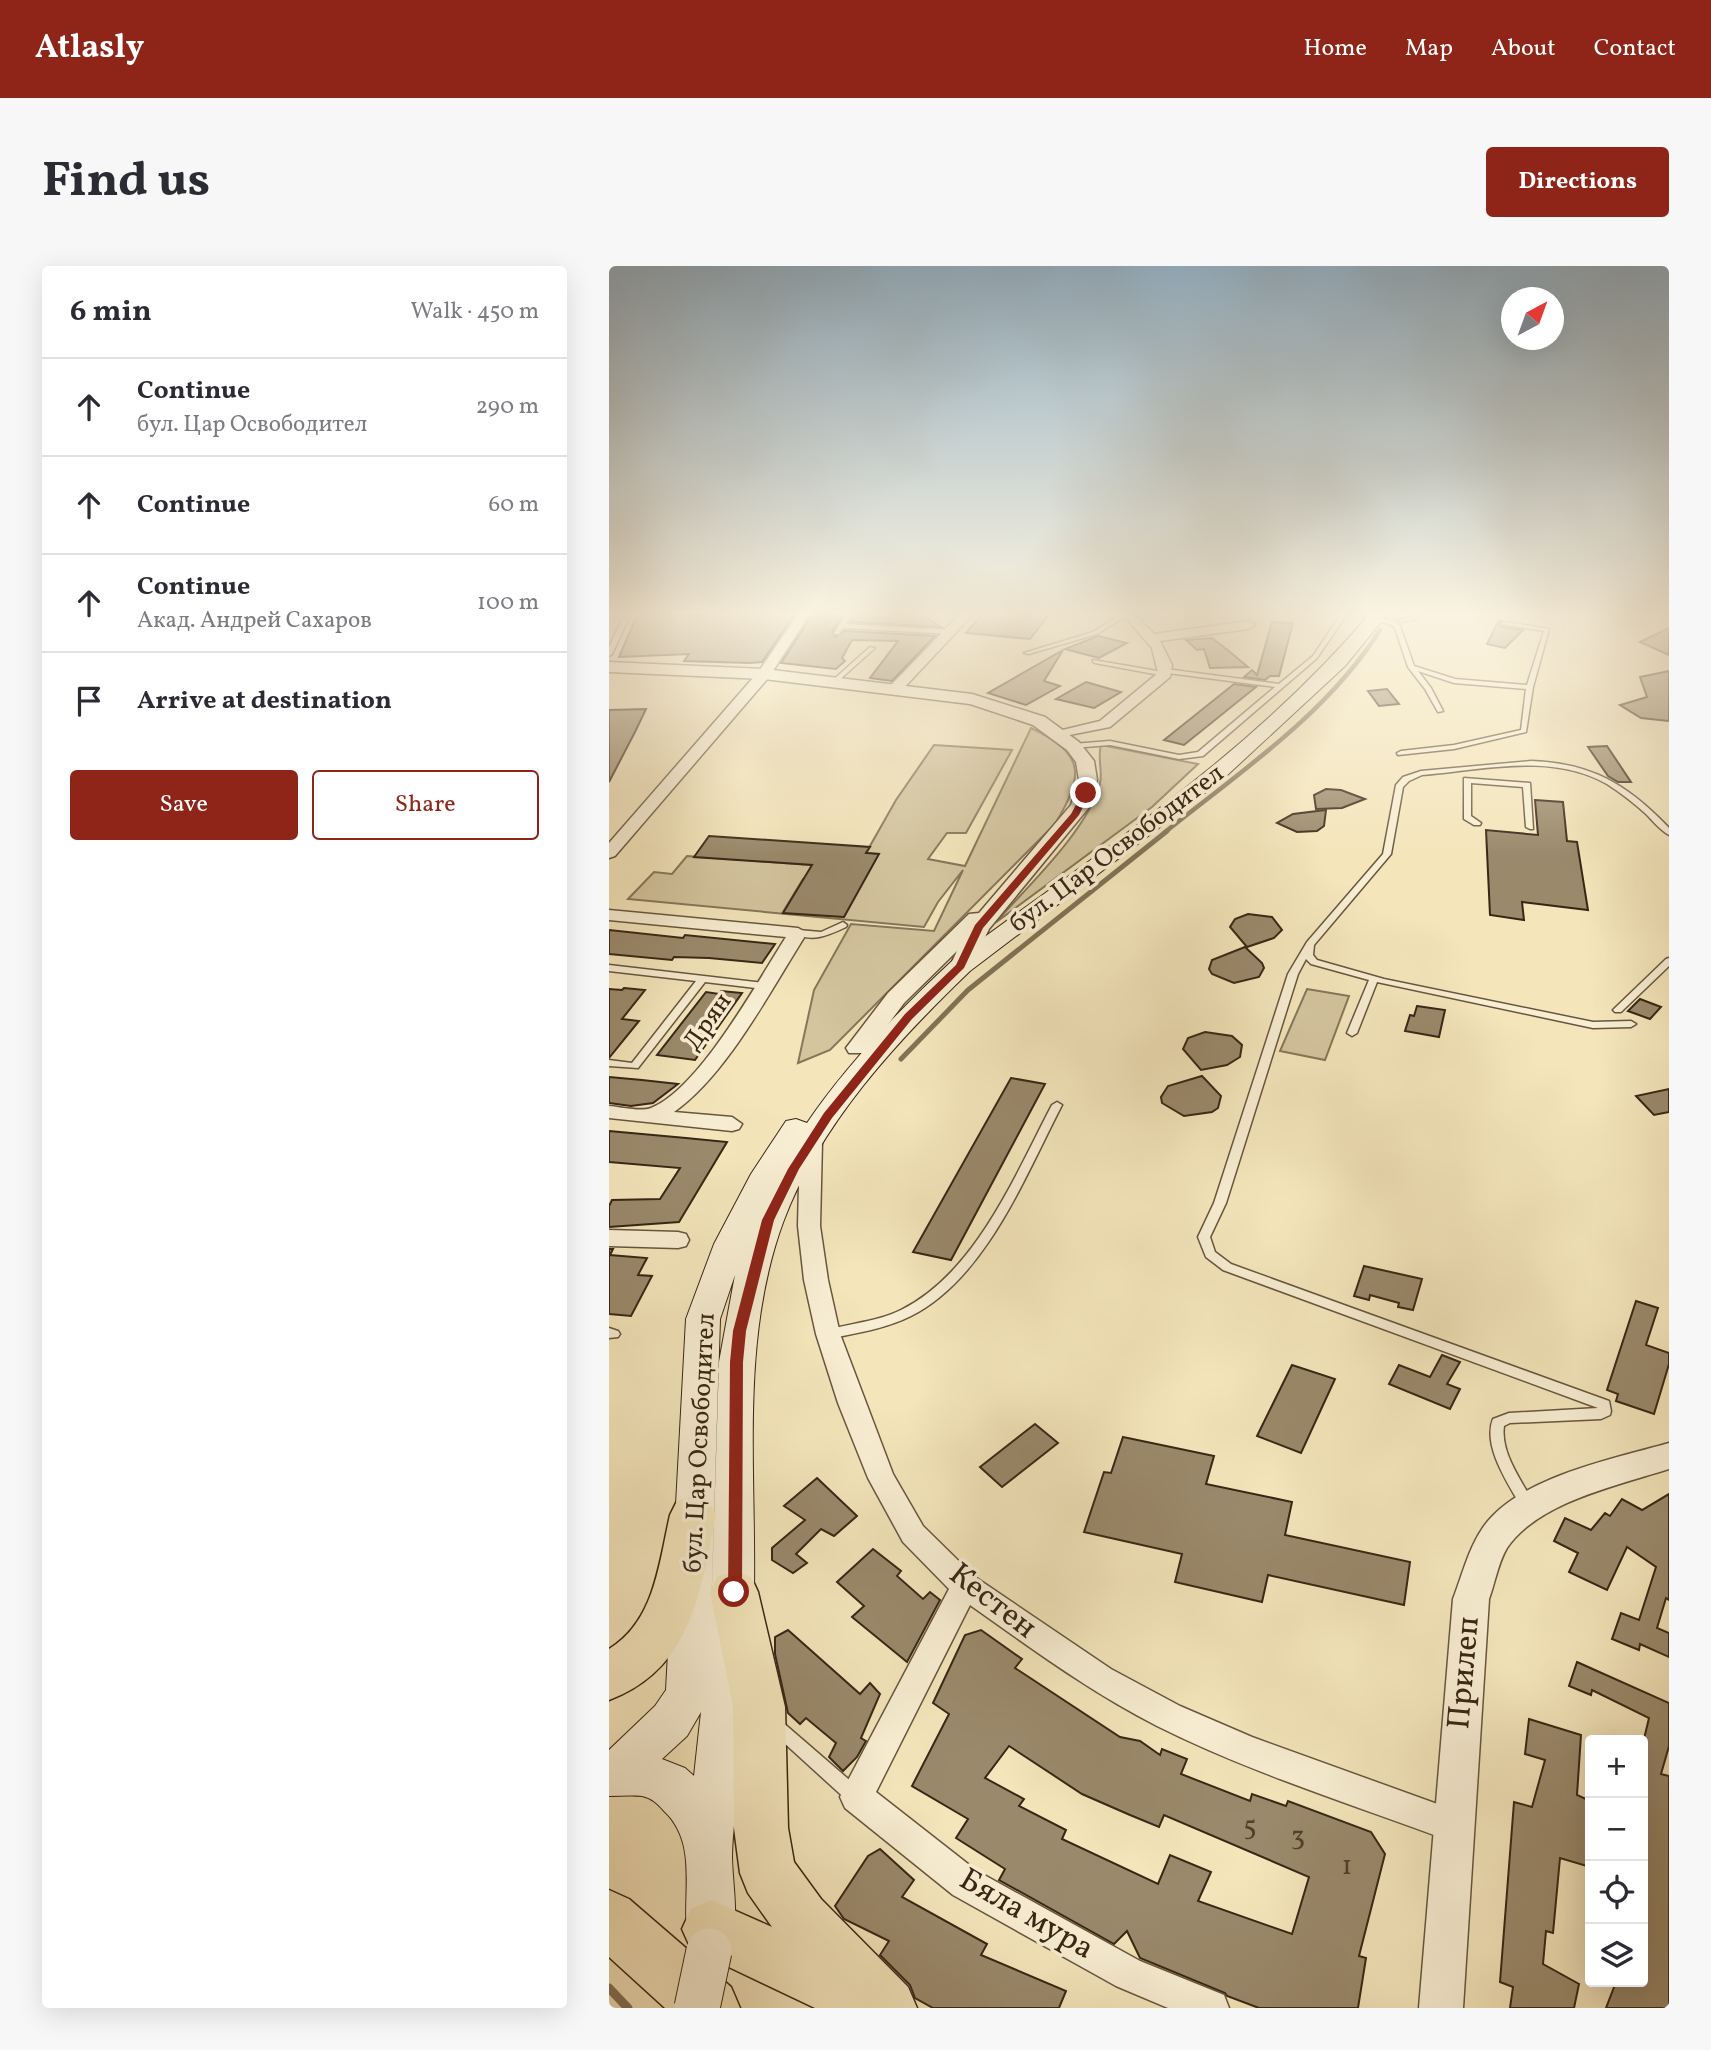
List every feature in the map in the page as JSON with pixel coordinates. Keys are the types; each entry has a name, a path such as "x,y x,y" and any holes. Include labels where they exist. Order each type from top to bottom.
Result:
{"highway":[{"path":"609,1677 648,1650 668,1621 693,1515"},
{"path":"734,1592 759,1707 761,1828 768,1873 801,1919 887,2008"},
{"path":"609,1919 710,2008"},
{"path":"710,1940 834,1986 869,2008"}],"main road":[{"name":"бул. Цар Освободител","path":"613,1774 671,1721 687,1695 703,1319 714,1281 766,1174 858,1048 965,957 1215,776 1309,692"},
{"name":"бул. Цар Освободител","path":"709,1854 734,1592 737,1362 740,1331 768,1220 811,1142 847,1091 908,1017 965,957"},
{"path":"613,1774 650,1776 673,1787 694,1811 709,1854 710,1940 697,2008"}],"street":[{"path":"609,853 748,692"},
{"path":"920,692 972,699 1039,721 1066,740 1085,761 1088,780 1080,806 979,927 965,957"},
{"path":"1066,740 1105,724 1142,692"},
{"path":"858,1048 896,998 959,934 1008,893"},
{"path":"609,915 795,939"},
{"name":"Дрян","path":"654,1116 686,1094 712,1064 795,939"},
{"path":"609,1112 732,1124"},
{"name":"Кестен","path":"811,1142 809,1226 816,1280 828,1334 851,1403 881,1478 913,1534 965,1586 1100,1679 1169,1716 1247,1750 1453,1826"},
{"path":"609,1238 678,1240"},
{"name":"Прилеп","path":"1441,2008 1471,1599 1495,1537 1528,1506 1568,1489 1669,1456"},
{"path":"856,1797 965,1586"},
{"name":"Бяла мура","path":"856,1797 965,1883 1128,1974 1211,2008"}],"lane":[{"path":"1066,740 1110,743 1191,757 1200,754 1273,692"},
{"path":"1430,692 1440,711"},
{"path":"1401,753 1454,747 1524,732 1529,692"},
{"path":"1528,1506 1505,1463 1496,1430 1498,1423 1505,1419 1601,1414 1606,1409 1602,1403 1227,1267 1210,1254 1205,1245 1207,1228 1220,1203 1293,974 1310,944 1387,854 1399,786 1406,779 1420,773 1534,764 1564,765 1590,774 1631,797 1669,833"},
{"path":"1477,823 1467,817 1467,780 1527,785 1530,827"},
{"path":"795,939 822,935 843,925"},
{"path":"1310,944 1308,955 1314,962 1374,979 1593,1025 1631,1024"},
{"path":"1618,1010 1669,961"},
{"path":"1293,974 1307,965 1326,965"},
{"path":"609,968 764,986"},
{"path":"609,1063 635,1066 703,978"},
{"path":"1352,1033 1374,979"},
{"path":"828,1334 872,1325 914,1309 952,1281 977,1252 1057,1105"},
{"path":"776,1726 856,1797"}],"shaded area":[{"path":"1031,728 1062,747 1075,768 1071,792 1055,824 830,1050 798,1063 814,990 851,924 934,931 963,870 938,902 924,927 628,899 654,872 672,874 687,856 826,866 817,880 803,879 783,912 844,917 878,854 866,853 896,800 934,745 1012,750 966,833 947,833 928,859 965,866"},
{"path":"1101,745 1198,764 1152,807 995,923 1055,857 1094,801 1100,783"},
{"path":"1307,989 1349,996 1325,1060 1280,1051"}],"building":[{"path":"989,692 1049,692 1026,705"},
{"path":"1068,692 1121,692 1094,708 1056,699"},
{"path":"1224,692 1249,692 1184,745 1164,740"},
{"path":"1369,692 1390,692 1399,704 1379,706"},
{"path":"1645,692 1669,692 1669,721 1641,718 1620,705 1647,697"},
{"path":"646,709 635,732 609,782 609,710"},
{"path":"1607,746 1631,782 1618,782 1608,776 1588,747"},
{"path":"1326,789 1341,790 1365,799 1342,808 1316,809 1314,795"},
{"path":"1535,800 1563,802 1567,841 1577,842 1588,910 1522,902 1524,920 1490,915 1486,830 1538,835"},
{"path":"1326,810 1324,826 1317,831 1297,832 1277,823 1293,814"},
{"path":"709,836 870,847 866,853 879,854 844,917 783,913 812,865 694,857"},
{"path":"1248,914 1272,917 1282,930 1274,938 1247,947 1230,927 1235,919"},
{"path":"609,930 775,944 762,963 709,958 674,957 672,960 609,954"},
{"path":"1245,947 1262,963 1264,968 1259,977 1234,983 1212,974 1209,969 1212,960"},
{"path":"609,989 645,990 622,1019 639,1021 609,1058"},
{"path":"721,991 742,993 695,1060 657,1055 706,992 719,994"},
{"path":"1640,999 1661,1007 1650,1019 1628,1011"},
{"path":"1417,1006 1445,1010 1439,1037 1405,1031 1410,1015 1414,1016"},
{"path":"1205,1032 1232,1036 1242,1045 1240,1057 1227,1065 1201,1070 1183,1049 1188,1038"},
{"path":"1202,1076 1221,1096 1218,1108 1212,1112 1184,1116 1162,1103 1161,1097 1168,1086"},
{"path":"609,1077 678,1084 653,1103 631,1106 609,1103"},
{"path":"1011,1078 1045,1084 951,1260 913,1252"},
{"path":"1669,1089 1669,1112 1654,1115 1636,1096"},
{"path":"609,1131 727,1142 679,1222 609,1227 609,1206 612,1200 660,1199 680,1168 609,1162"},
{"path":"609,1249 613,1249 610,1255 647,1258 638,1275 652,1276 631,1316 609,1314"},
{"path":"1364,1266 1422,1279 1413,1310 1398,1307 1399,1303 1370,1295 1369,1300 1354,1296"},
{"path":"1636,1301 1658,1308 1646,1345 1669,1353 1669,1364 1654,1414 1616,1401 1618,1394 1607,1390"},
{"path":"1442,1355 1460,1362 1447,1384 1460,1389 1450,1409 1389,1384 1399,1365 1430,1377"},
{"path":"1292,1365 1335,1379 1301,1453 1257,1436"},
{"path":"1035,1424 1058,1443 1002,1487 980,1467"},
{"path":"1123,1437 1214,1456 1206,1484 1292,1502 1285,1535 1410,1562 1404,1605 1268,1575 1262,1602 1175,1582 1182,1554 1084,1532 1104,1472 1111,1473"},
{"path":"817,1478 857,1516 834,1536 821,1529 796,1554 807,1563 793,1573 772,1560 772,1548 805,1520 784,1506"},
{"path":"1669,1494 1669,1600 1666,1598 1657,1628 1669,1633 1669,1657 1640,1644 1639,1650 1612,1639 1621,1613 1639,1620 1656,1567 1627,1547 1607,1590 1569,1572 1578,1553 1554,1541 1565,1518 1591,1530 1605,1513 1610,1516 1622,1499 1642,1510"},
{"path":"873,1549 901,1571 897,1576 923,1599 930,1592 940,1600 907,1662 852,1617 864,1606 837,1582"},
{"path":"788,1630 860,1694 870,1683 880,1694 861,1738 866,1741 857,1757 843,1771 829,1757 836,1743 806,1718 800,1724 788,1713 775,1654 775,1637"},
{"path":"981,1630 1022,1659 1015,1668 1120,1737 1140,1741 1160,1755 1162,1749 1187,1759 1181,1774 1250,1801 1252,1794 1286,1806 1288,1801 1371,1832 1385,1854 1359,1956 1366,1958 1358,2008 1259,2008 1140,1958 1127,1931 1114,1944 999,1880 1005,1869 956,1838 968,1819 912,1786 949,1714 933,1703 965,1635","holes":["1009,1746 1082,1794 1159,1827 1164,1815 1309,1877 1292,1934 1198,1901 1211,1872 1170,1855 1158,1884 1062,1839 1066,1830 1019,1806 1024,1799 985,1778"]},
{"path":"1577,1662 1669,1703 1669,1746 1661,1774 1669,1776 1669,2008 1606,2008 1614,1987 1648,1987 1648,1735 1645,1735 1649,1718 1592,1690 1591,1695 1569,1686"},
{"path":"1529,1719 1581,1735 1577,1795 1585,1799 1585,1866 1560,1858 1553,1933 1546,1931 1543,1964 1579,1984 1574,2008 1510,2008 1513,1987 1500,1982 1514,1802 1532,1807 1545,1760 1525,1754"},
{"path":"880,1849 914,1880 902,1897 987,1944 981,1955 1066,1991 1059,2008 933,2008 915,1998 910,1985 880,1955 889,1941 844,1919 835,1906 868,1856"}],"waterway":[{"path":"1164,833 1281,740 1331,692"},
{"path":"901,1059 968,990 1167,831"},
{"path":"609,1988 628,2008"}],"route":[{"path":"734,1592 737,1362 740,1331 768,1220 793,1169 828,1116 908,1017 961,966 979,927 1075,815 1086,793"}]}
